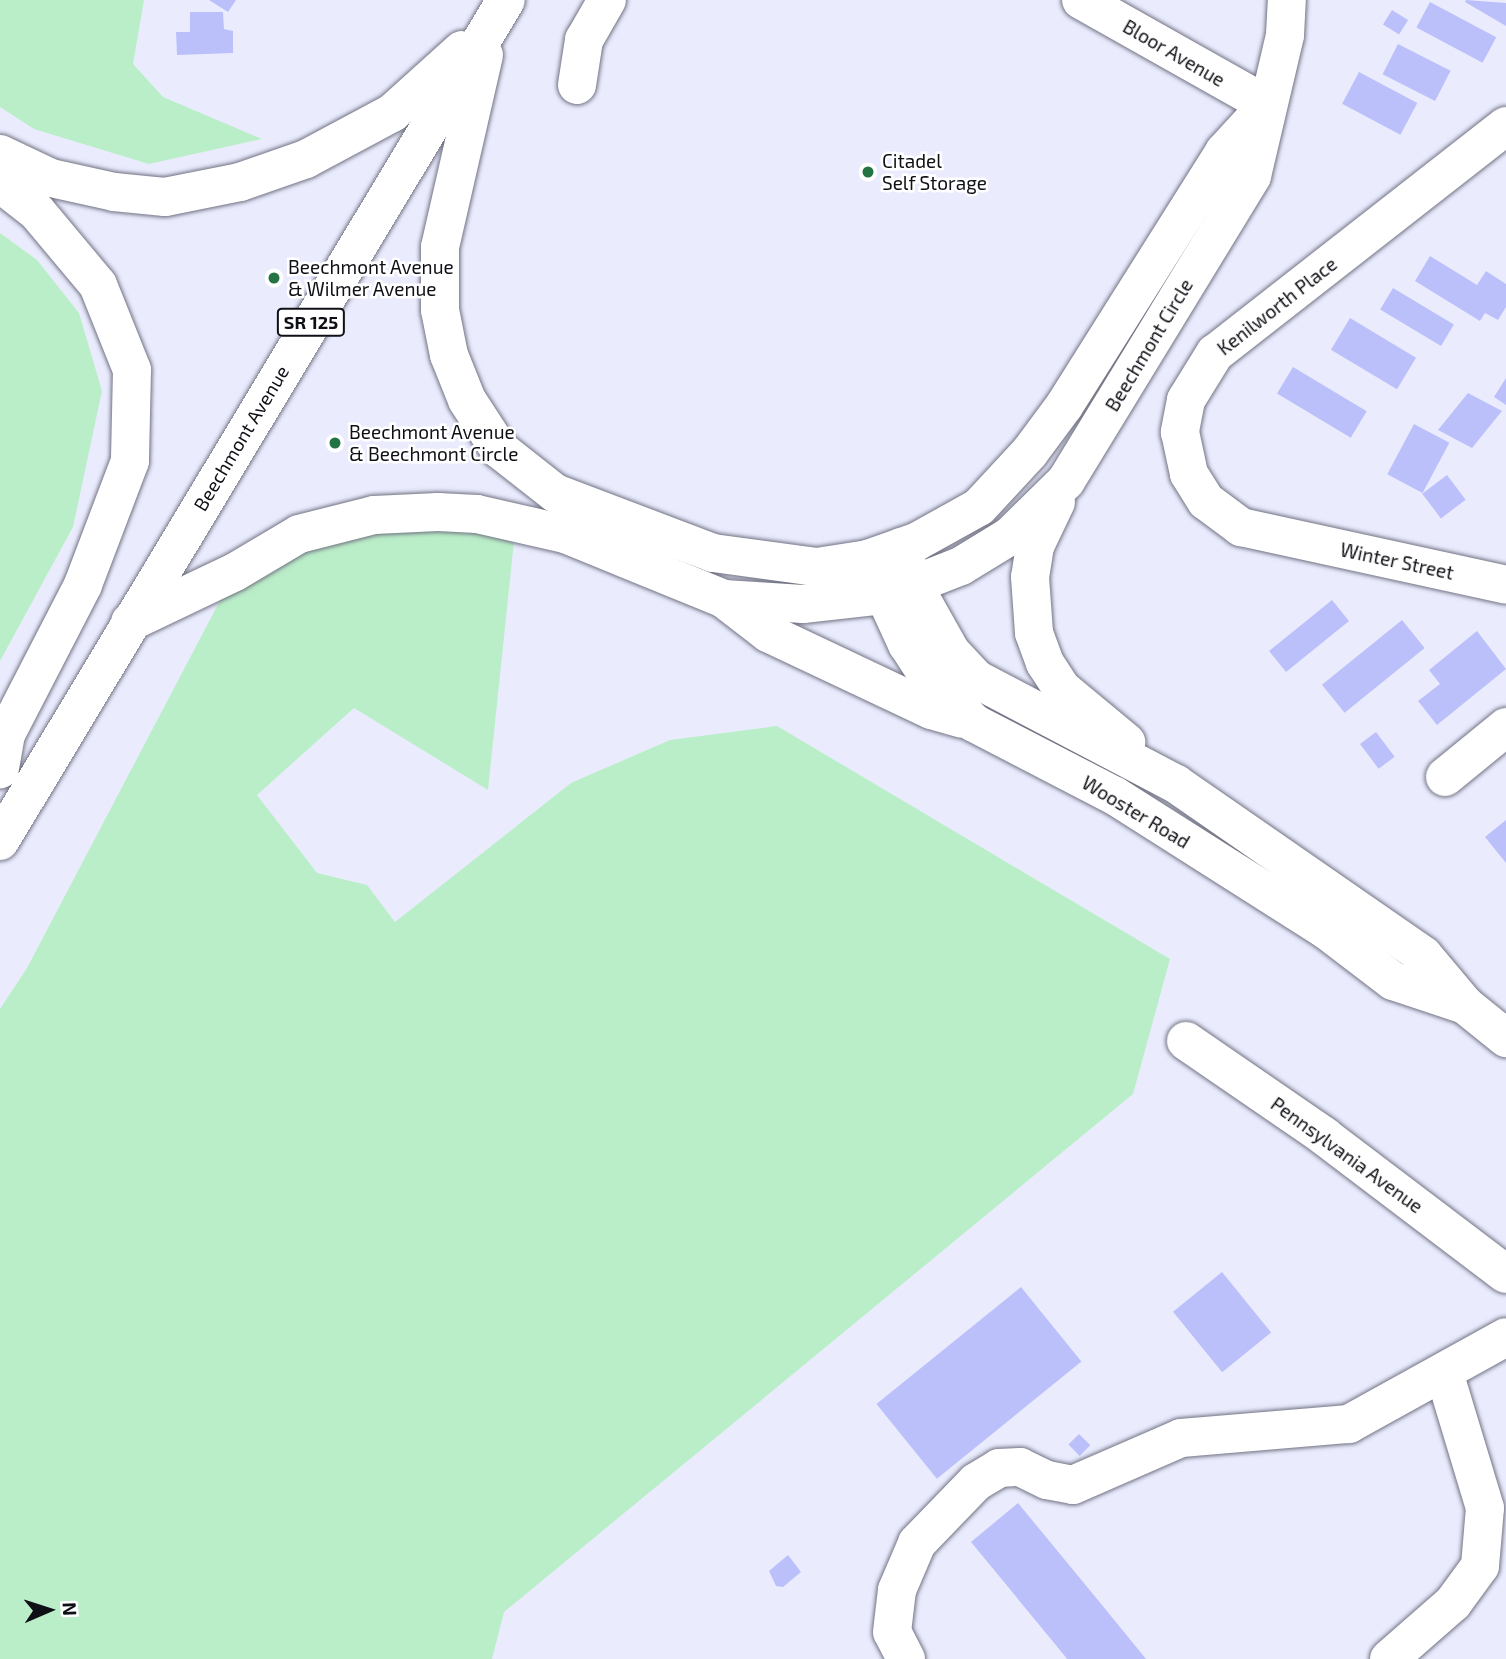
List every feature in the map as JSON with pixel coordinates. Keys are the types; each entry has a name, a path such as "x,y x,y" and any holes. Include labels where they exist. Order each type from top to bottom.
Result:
{"main road":[{"path":"577,85 584,40 607,0"},
{"name":"Bloor Avenue","path":"1081,0 1267,105"},
{"name":"Beechmont Circle","path":"724,599 803,604 899,590 961,566 1010,536 1066,481 1252,176 1285,35 1287,0"},
{"path":"499,11 440,247 440,310 449,355 467,400 499,449 555,492 713,553 817,567 885,553 978,507 1030,452 1064,406 1224,152 1267,105"},
{"path":"0,154 51,177 114,192 165,197 240,182 306,159 392,113 499,11"},
{"name":"Beechmont Avenue","path":"0,841 499,11"},
{"name":"Kenilworth Place","path":"1288,538 1231,522 1206,501 1189,474 1180,432 1185,400 1195,380 1215,354 1506,127"},
{"path":"0,183 37,212 98,285 132,370 130,461 83,586 6,734 0,769"},
{"path":"1066,481 1035,546 1030,577 1034,633 1045,663 1061,688 1176,784"},
{"path":"130,622 235,572 299,534 374,515 438,512 477,514 565,534 724,599 768,633 931,710 974,723"},
{"name":"Winter Street","path":"1288,538 1506,585"},
{"name":"Wooster Road","path":"885,553 931,681 974,723 1115,796 1326,930 1393,981 1465,1005"},
{"name":"Wooster Road","path":"899,590 976,679 1176,784 1423,955 1465,1005 1506,1038"},
{"path":"1445,777 1506,727"},
{"name":"Pennsylvania Avenue","path":"1186,1041 1324,1136 1506,1274"},
{"path":"906,1659 892,1632 897,1590 917,1543 976,1482 999,1468 1020,1467 1046,1480 1073,1485 1181,1438 1349,1424 1506,1338"},
{"path":"1389,1659 1453,1603 1480,1566 1485,1508 1444,1372"}],"green space":[{"path":"0,0 144,0 133,64 163,97 262,139 149,164 34,129 0,107"},
{"path":"0,233 37,260 79,313 102,391 73,527 0,661"},
{"path":"516,522 488,790 354,708 257,795 317,873 367,885 395,922 571,783 670,740 777,726 1170,959 1133,1094 504,1612 492,1659 0,1659 0,1009 27,968 235,572 299,534"}],"building":[{"path":"209,0 236,0 228,12"},
{"path":"1430,2 1496,37 1483,63 1416,28"},
{"path":"1465,2 1506,3 1506,26"},
{"path":"1392,10 1408,20 1399,34 1383,24"},
{"path":"190,12 223,12 224,29 233,31 233,53 177,55 176,32 190,32"},
{"path":"1398,44 1451,71 1435,101 1383,74"},
{"path":"1359,72 1417,103 1400,135 1342,104"},
{"path":"1430,256 1477,285 1486,271 1506,284 1506,307 1498,320 1485,313 1480,321 1415,281"},
{"path":"1393,288 1454,325 1441,346 1380,309"},
{"path":"1350,318 1416,358 1397,389 1331,350"},
{"path":"1293,367 1367,411 1351,438 1277,394"},
{"path":"1506,378 1506,405 1494,397"},
{"path":"1468,393 1502,411 1472,448 1438,430"},
{"path":"1414,424 1449,443 1423,493 1387,474"},
{"path":"1447,475 1466,500 1441,518 1422,494"},
{"path":"1332,600 1349,621 1286,672 1269,651"},
{"path":"1402,620 1425,648 1345,713 1322,685"},
{"path":"1477,631 1506,669 1437,725 1418,701 1440,684 1429,670"},
{"path":"1376,732 1395,757 1379,769 1360,744"},
{"path":"1506,820 1506,863 1485,837"},
{"path":"1222,1272 1271,1333 1222,1372 1173,1312"},
{"path":"1021,1287 1081,1362 937,1479 876,1404"},
{"path":"1079,1434 1090,1445 1080,1456 1068,1445"},
{"path":"1018,1503 1146,1659 1067,1659 971,1542"},
{"path":"788,1555 801,1572 783,1587 776,1586 769,1571"}],"place":[{"name":"Citadel Self Storage","path":"868,172"},
{"name":"Beechmont Avenue & Wilmer Avenue","path":"274,278"},
{"name":"Beechmont Avenue & Beechmont Circle","path":"335,443"}]}
